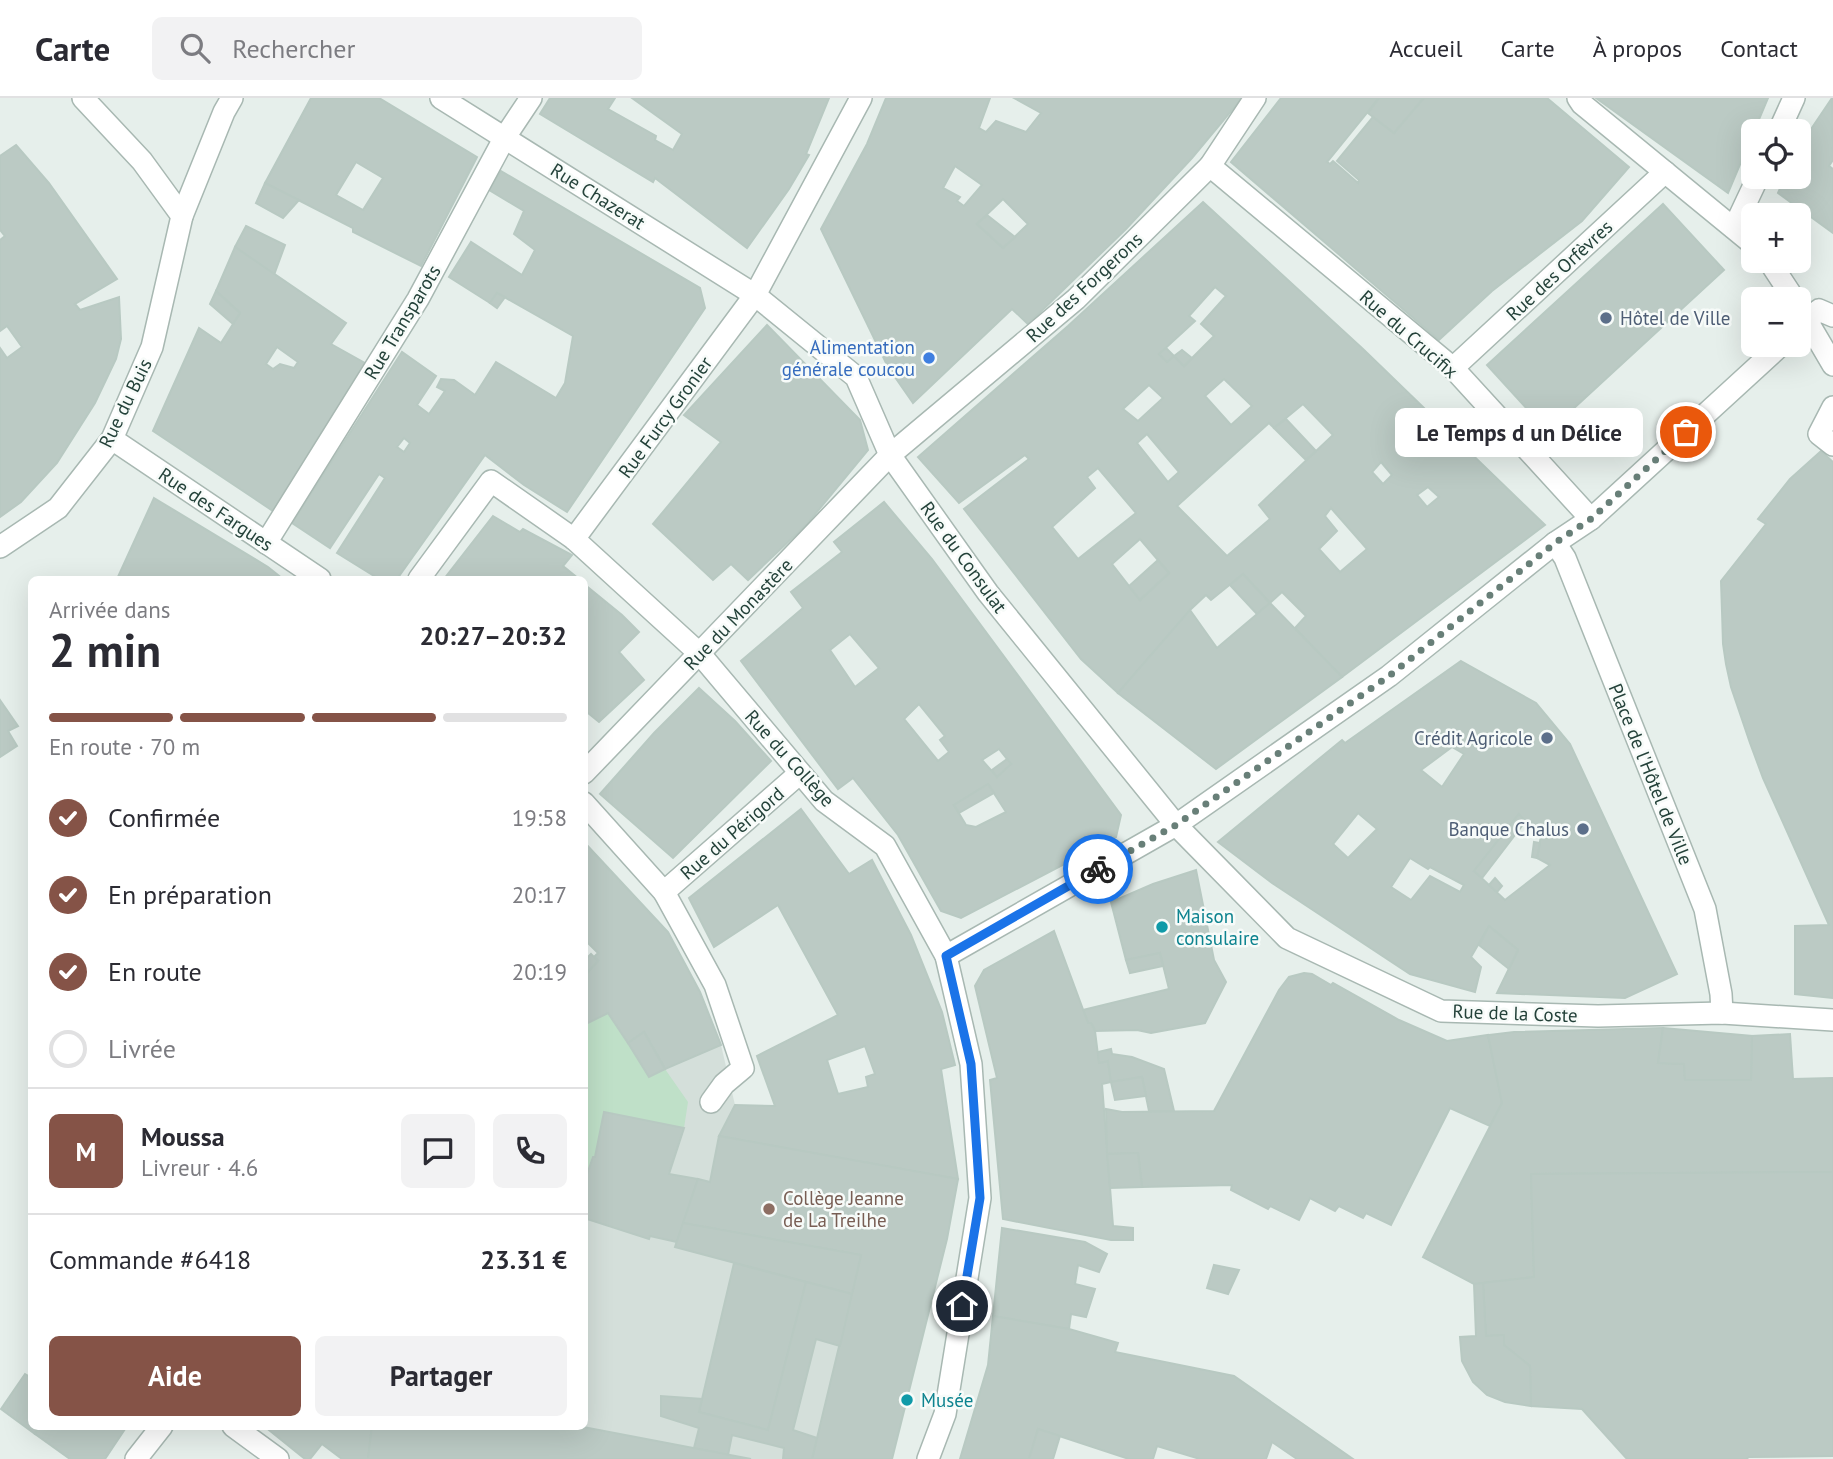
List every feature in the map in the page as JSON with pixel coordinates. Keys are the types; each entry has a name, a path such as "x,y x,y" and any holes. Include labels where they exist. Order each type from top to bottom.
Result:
{"street":[{"path":"83,98 142,162 182,216"},
{"name":"Rue du Buis","path":"0,547 58,508 112,439 152,347 182,216 232,98"},
{"name":"Rue Chazerat","path":"441,98 755,295"},
{"name":"Rue Transparots","path":"266,543 418,299 505,137 531,98"},
{"name":"Rue Furcy Gronier","path":"574,540 755,295 862,98"},
{"name":"Rue des Forgerons","path":"890,455 1076,299 1210,166 1255,98"},
{"path":"1578,98 1741,234"},
{"path":"1784,119 1794,98"},
{"name":"Rue du Crucifix","path":"1210,166 1453,368 1591,519"},
{"name":"Rue des Orfèvres","path":"1453,368 1665,172"},
{"path":"1734,228 1752,189"},
{"name":"Rue du Consulat","path":"755,295 856,377 890,455 988,593 1176,825"},
{"path":"1811,314 1819,310 1833,316"},
{"path":"1811,332 1833,365"},
{"path":"946,956 1176,825 1389,676 1555,543 1591,519 1768,357"},
{"path":"1833,407 1819,434 1833,445"},
{"name":"Rue des Fargues","path":"112,439 316,576"},
{"name":"Rue du Monastère","path":"588,769 890,455"},
{"name":"Rue du Collège","path":"421,576 491,481 574,540 700,654 824,801 885,846 946,956 971,1064 980,1198 945,1414 929,1459"},
{"name":"Place de l'Hôtel de Ville","path":"1555,543 1565,558 1705,909 1722,1013"},
{"name":"Rue du Périgord","path":"664,892 800,773"},
{"path":"588,807 664,892 715,985 743,1068 724,1084 711,1102"},
{"name":"Rue de la Coste","path":"1176,825 1287,938 1440,1011 1598,1016 1722,1013 1833,1020"},
{"path":"136,1459 159,1430"},
{"path":"238,1430 278,1459"}],"shaded area":[{"name":"Collège Jeanne de La Treilhe","path":"608,1013 649,1076 721,1045 735,1105 719,1136 958,1179 947,1239 892,1459 368,1459 372,1430 588,1430 588,1023"}],"green space":[{"path":"608,1013 649,1076 665,1069 688,1102 684,1128 604,1113 595,1157 592,1157 588,1172 588,1023"}],"building":[{"path":"311,98 379,98 477,157 421,266 265,183","holes":["356,162 383,178 363,210 336,195"]},
{"path":"550,98 615,98 608,109 656,136 655,140 673,150 682,134 632,98 829,98 806,154 809,155 789,189 747,248 655,178 653,182 540,114"},
{"path":"886,98 990,98 979,128 986,132 996,121 1026,132 1041,113 1014,98 1242,98 1192,158 1126,229 1028,324 1012,309 913,403 888,367 821,229 867,144","holes":["955,166 982,185 964,206 957,201 960,197 943,188","1003,199 1028,224 1003,248 977,224"]},
{"path":"1281,98 1379,98 1327,162 1330,164 1333,161 1358,183 1359,180 1337,161 1373,117 1394,133 1422,98 1547,98 1629,167 1582,221 1492,291 1439,340 1231,162"},
{"path":"1379,98 1423,99 1394,133 1368,113"},
{"path":"1596,98 1768,98 1759,119 1741,119 1741,162 1728,193"},
{"path":"1832,98 1833,160 1829,166 1833,169 1833,233 1811,217 1811,203 1792,203 1778,193 1780,189 1811,189 1811,129"},
{"path":"16,145 49,183 117,279 75,304 80,310 119,297 121,339 116,359 95,403 57,463 21,502 0,517 0,348 7,358 22,347 7,326 0,331 0,240 5,236 0,230 0,156"},
{"path":"501,171 700,288 705,308 567,512 524,485 485,455 399,576 374,576 337,553 385,478 379,474 330,548 292,523 402,352 436,376 417,405 429,414 445,391 437,387 441,379 454,380 475,395 496,362 556,398 565,383 573,336 497,293 490,303 449,277 471,242 522,275 535,250 514,234 524,211 489,190","holes":["404,438 410,443 404,452 397,447"]},
{"path":"265,183 299,200 283,218 256,203"},
{"path":"1203,202 1363,349 1545,525 1342,677 1295,628 1306,616 1282,592 1270,603 1243,574 1211,600 1206,595 1190,610 1118,693 1081,659 964,509 1029,459 1025,455 959,503 918,457 1068,326","holes":["1215,287 1226,296 1201,324 1214,336 1184,366 1174,356 1167,362 1159,354 1195,321 1189,316","1224,379 1252,406 1231,425 1205,396","1149,385 1163,398 1138,421 1123,409","1303,404 1333,435 1259,505 1270,519 1227,556 1177,506 1269,423 1274,428","1147,434 1179,472 1168,482 1137,443","1381,462 1392,475 1383,484 1372,472","1098,468 1136,513 1078,559 1052,527 1095,488 1087,477","1428,487 1439,497 1427,507 1417,495","1331,508 1367,549 1340,572 1319,549 1337,531 1325,516","1140,539 1169,573 1140,600 1112,564"]},
{"name":"Hôtel de Ville","path":"1663,204 1724,270 1548,432 1487,365"},
{"path":"987,215 1015,237 1003,248 977,224"},
{"path":"246,226 285,245 274,275 235,247"},
{"path":"235,247 346,323 331,344 365,363 273,511 153,431 199,328 221,343 240,313 216,291","holes":["277,347 298,362 294,368 280,364 273,369 266,364"]},
{"path":"216,291 240,313 233,324 210,304"},
{"path":"497,293 505,297 497,308 490,303"},
{"path":"767,325 860,420 868,450 807,524 748,580 731,564 713,580 653,524 721,442 684,415"},
{"path":"1166,348 1174,356 1167,362 1159,354"},
{"path":"1182,350 1192,358 1184,366 1174,356"},
{"path":"1286,419 1316,451 1306,460 1274,428"},
{"path":"1821,451 1833,462 1833,998 1795,994 1795,926 1829,925 1763,778 1731,687 1723,644 1721,581 1766,524 1758,519 1790,479"},
{"path":"154,498 279,576 118,576"},
{"path":"884,502 932,559 1121,815 1116,837 961,918 941,911 898,835 853,778 838,789 741,661 803,608 791,592 842,552 834,542","holes":["850,634 879,668 855,687 830,650","919,704 945,736 940,740 949,752 938,761 904,719","999,749 1011,764 997,777 982,760","988,784 1006,812 976,827 966,825 954,805"]},
{"path":"493,516 520,532 523,529 572,555 563,566 575,576 446,576"},
{"path":"1158,560 1169,573 1140,600 1129,586"},
{"path":"1243,574 1270,603 1257,614 1230,585"},
{"path":"588,587 639,632 619,652 644,680 599,722 588,713"},
{"path":"1270,603 1342,677 1216,769 1118,693 1190,610 1217,648"},
{"path":"1461,661 1536,703 1570,744 1677,974 1625,998 1497,993 1518,950 1489,926 1471,957 1481,967 1475,992 1410,974 1272,883 1218,842 1342,740 1345,743","holes":["1452,747 1464,754 1442,787 1421,770","1358,813 1377,829 1348,858 1333,844","1519,814 1532,830 1541,836 1537,858 1550,865 1505,900 1474,871","1410,858 1464,885 1460,892 1430,876 1411,900 1391,887"]},
{"path":"699,688 735,721 771,761 673,858 600,794 654,733"},
{"path":"0,700 18,726 8,731 17,746 0,757"},
{"path":"1007,759 1011,764 997,777 992,770"},
{"path":"988,784 994,793 959,813 954,805"},
{"path":"801,809 849,874 872,860 911,935 942,1012 955,1065 941,1069 958,1179 719,1136 735,1105 775,1106 757,1056 838,1015 778,905 714,947 689,898","holes":["865,1046 875,1074 866,1077 868,1087 838,1094 827,1060"]},
{"path":"1519,814 1525,822 1482,878 1474,871"},
{"path":"1534,842 1540,843 1537,858 1532,857"},
{"path":"588,846 668,932 700,992 721,1045 665,1069 644,1032 628,1043 608,1013 588,1023 588,972 598,961 594,957 598,953 588,943"},
{"name":"Maison consulaire","path":"1196,870 1214,960 1226,982 1205,1023 1151,1033 1137,1030 1095,1031 1091,1023 1088,1023 1083,1010 1169,989 1160,953 1126,960 1111,902"},
{"path":"1495,878 1502,886 1497,892 1489,885"},
{"path":"1489,926 1518,950 1509,969 1479,945"},
{"path":"1054,931 1088,1023 1091,1023 1095,1031 1099,1063 1108,1061 1111,1082 1102,1084 1113,1226 1133,1228 1133,1240 1111,1240 1003,1219 990,1080 997,1078 975,986 984,970"},
{"path":"1160,953 1163,966 1130,973 1126,960"},
{"path":"591,954 598,961 588,972 588,957"},
{"path":"1312,974 1331,985 1333,983 1399,1020 1447,1041 1488,1035 1502,1103 1490,1126 1450,1108 1391,1225 1366,1213 1363,1218 1339,1206 1335,1211 1310,1198 1299,1220 1270,1206 1268,1209 1231,1190 1232,1185 1142,1187 1138,1153 1107,1154 1106,1109 1122,1112 1214,1111 1279,990 1289,977"},
{"path":"1663,1028 1658,1063 1684,1064 1685,1080 1751,1080 1752,1036 1790,1034 1793,1079 1833,1078 1833,1172 1531,1174 1534,1277 1474,1284 1423,1257 1502,1103 1488,1035"},
{"path":"1663,1028 1752,1036 1751,1080 1685,1080 1684,1064 1658,1063"},
{"path":"644,1032 665,1069 649,1077 628,1043"},
{"path":"1111,1049 1112,1054 1132,1057 1164,1069 1174,1111 1149,1111 1142,1077 1111,1082 1108,1061 1099,1063 1098,1052"},
{"path":"1142,1077 1146,1096 1115,1100 1111,1082"},
{"path":"604,1112 684,1128 669,1174 698,1179 677,1242 650,1236 649,1239 588,1219 588,1171 595,1157"},
{"path":"719,1136 958,1179 947,1239 892,1459 812,1459 861,1255 683,1223 698,1179 710,1182"},
{"path":"1138,1153 1142,1187 1110,1188 1107,1154"},
{"path":"1833,1172 1833,1456 1627,1459 1582,1409 1531,1406 1530,1366 1504,1345 1504,1335 1486,1336 1483,1283 1534,1277 1531,1174"},
{"path":"683,1223 861,1255 852,1294 675,1247"},
{"path":"1002,1228 1085,1242 1107,1254 1099,1272 1078,1265 1075,1284 1095,1289 1086,1317 1071,1314 1069,1329 993,1316"},
{"path":"734,1263 806,1282 768,1430 699,1412"},
{"path":"1214,1265 1239,1270 1228,1294 1207,1288"},
{"path":"806,1282 852,1294 840,1346 816,1339 793,1430 817,1438 812,1459 783,1459 784,1448 732,1435 728,1455 694,1448 699,1428 661,1416 661,1396 702,1399 699,1412 768,1430"},
{"path":"1483,1283 1486,1336 1504,1335 1504,1345 1530,1366 1531,1406 1505,1402 1487,1395 1473,1382 1462,1361 1460,1337 1476,1336 1474,1284"},
{"path":"993,1316 1069,1329 1118,1343 1115,1352 1234,1376 1353,1459 1297,1459 1272,1442 1266,1459 1200,1459 1157,1446 1153,1459 1129,1459 1038,1429 1029,1459 960,1459 988,1365"},
{"path":"25,1374 28,1376 28,1429 1,1409"},
{"path":"588,1428 751,1459 368,1459 372,1430"},
{"path":"1038,1429 1060,1436 1053,1459 1029,1459"},
{"path":"37,1430 124,1430 105,1459 70,1459 35,1434"},
{"path":"269,1430 372,1430 368,1459 342,1459 322,1444 310,1459 305,1459"}],"way so far":[{"path":"1098,869 1176,825 1389,676 1555,543 1591,519 1686,432"}],"place":[{"name":"Hôtel de Ville","path":"1606,318"},
{"name":"Alimentation générale coucou","path":"929,358"},
{"name":"Le Temps d un Délice","path":"1686,432"},
{"name":"Crédit Agricole","path":"1547,738"},
{"name":"Banque Chalus","path":"1583,829"},
{"name":"Maison consulaire","path":"1162,927"},
{"name":"Collège Jeanne de La Treilhe","path":"769,1209"},
{"name":"Musée","path":"907,1400"}],"route":[{"path":"962,1306 980,1198 971,1064 946,956 1098,869"}]}
